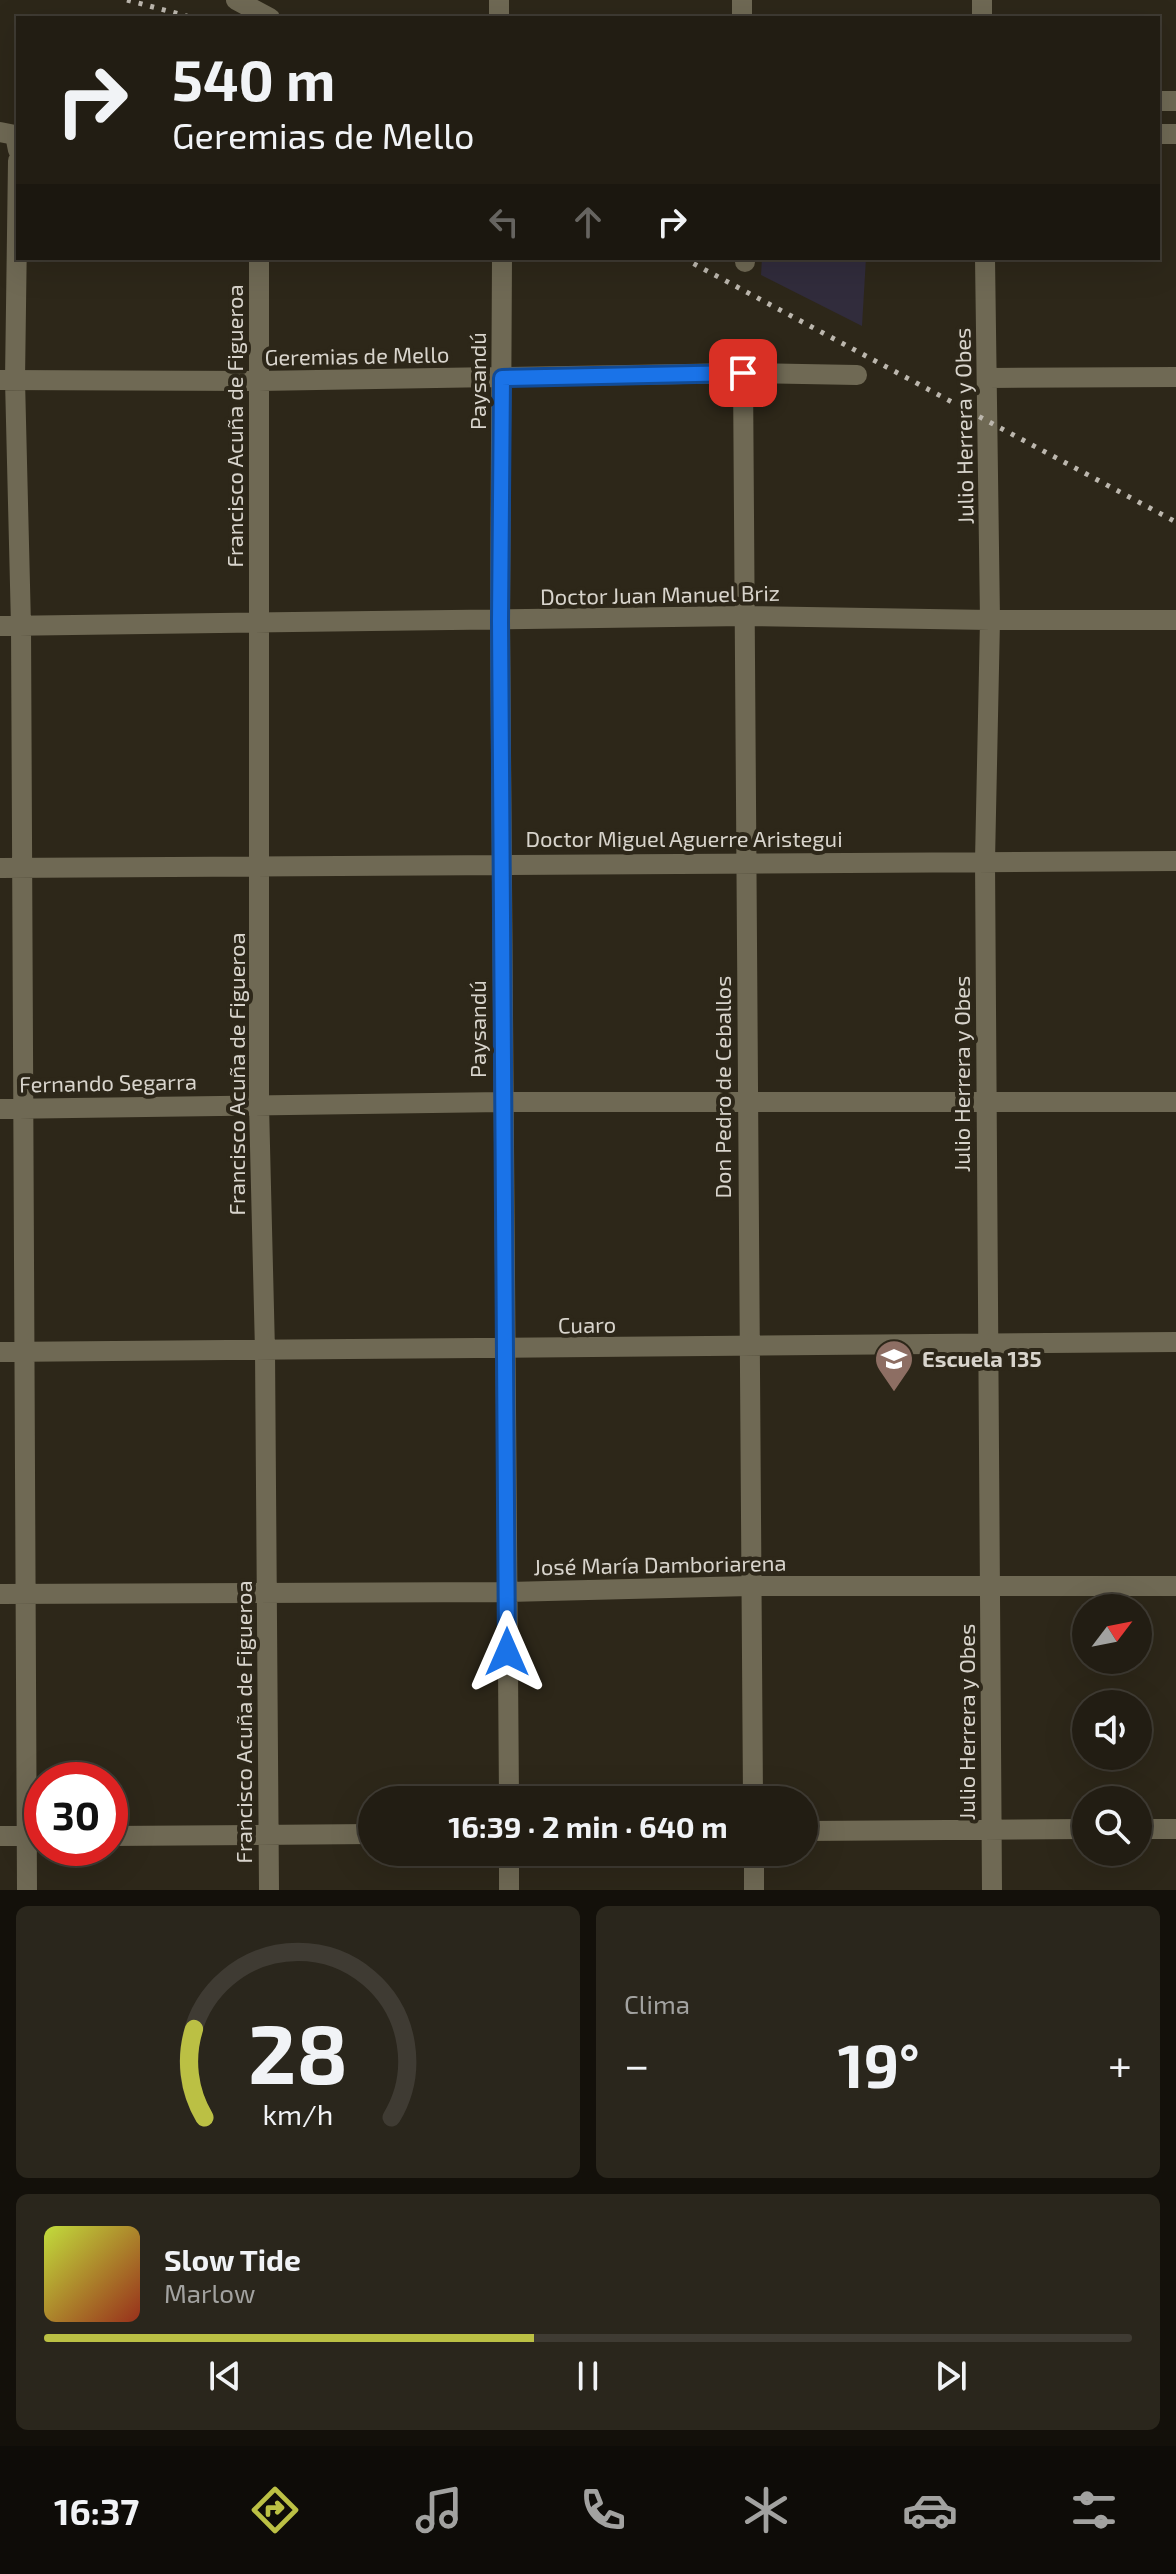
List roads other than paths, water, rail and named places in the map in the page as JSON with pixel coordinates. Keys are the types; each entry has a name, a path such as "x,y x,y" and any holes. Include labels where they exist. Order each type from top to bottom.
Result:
{"street":[{"path":"236,0 266,16"},
{"path":"16,205 8,380 10,868 21,1108 24,1594 31,1762"},
{"name":"Francisco Acuña de Figueroa","path":"259,260 259,1105 265,1351 269,1890"},
{"name":"Paysandú","path":"502,260 500,621 509,1786"},
{"name":"Julio Herrera y Obes","path":"985,260 990,620 985,861 992,1890"},
{"name":"Geremias de Mello","path":"8,380 258,381 743,373 857,375"},
{"name":"Don Pedro de Ceballos","path":"743,373 753,1786"},
{"path":"988,378 1176,377"},
{"name":"Doctor Juan Manuel Briz","path":"10,626 745,616 1176,620"},
{"name":"Doctor Miguel Aguerre Aristegui","path":"10,868 1176,861"},
{"name":"Fernando Segarra","path":"0,1109 503,1102 1176,1102"},
{"name":"Cuaro","path":"0,1352 1176,1342"},
{"name":"José María Damboriarena","path":"0,1594 507,1592 750,1586 1176,1586"},
{"path":"818,1831 1072,1829"},
{"path":"1152,1829 1176,1829"},
{"path":"128,1836 358,1834"},
{"path":"0,1836 24,1836"},
{"path":"27,1890 30,1866"},
{"path":"509,1866 509,1890"},
{"path":"754,1866 754,1890"}],"railway":[{"path":"127,0 187,16"},
{"path":"687,260 1176,522"}],"place":[{"name":"Escuela 135","path":"894,1393"}]}
